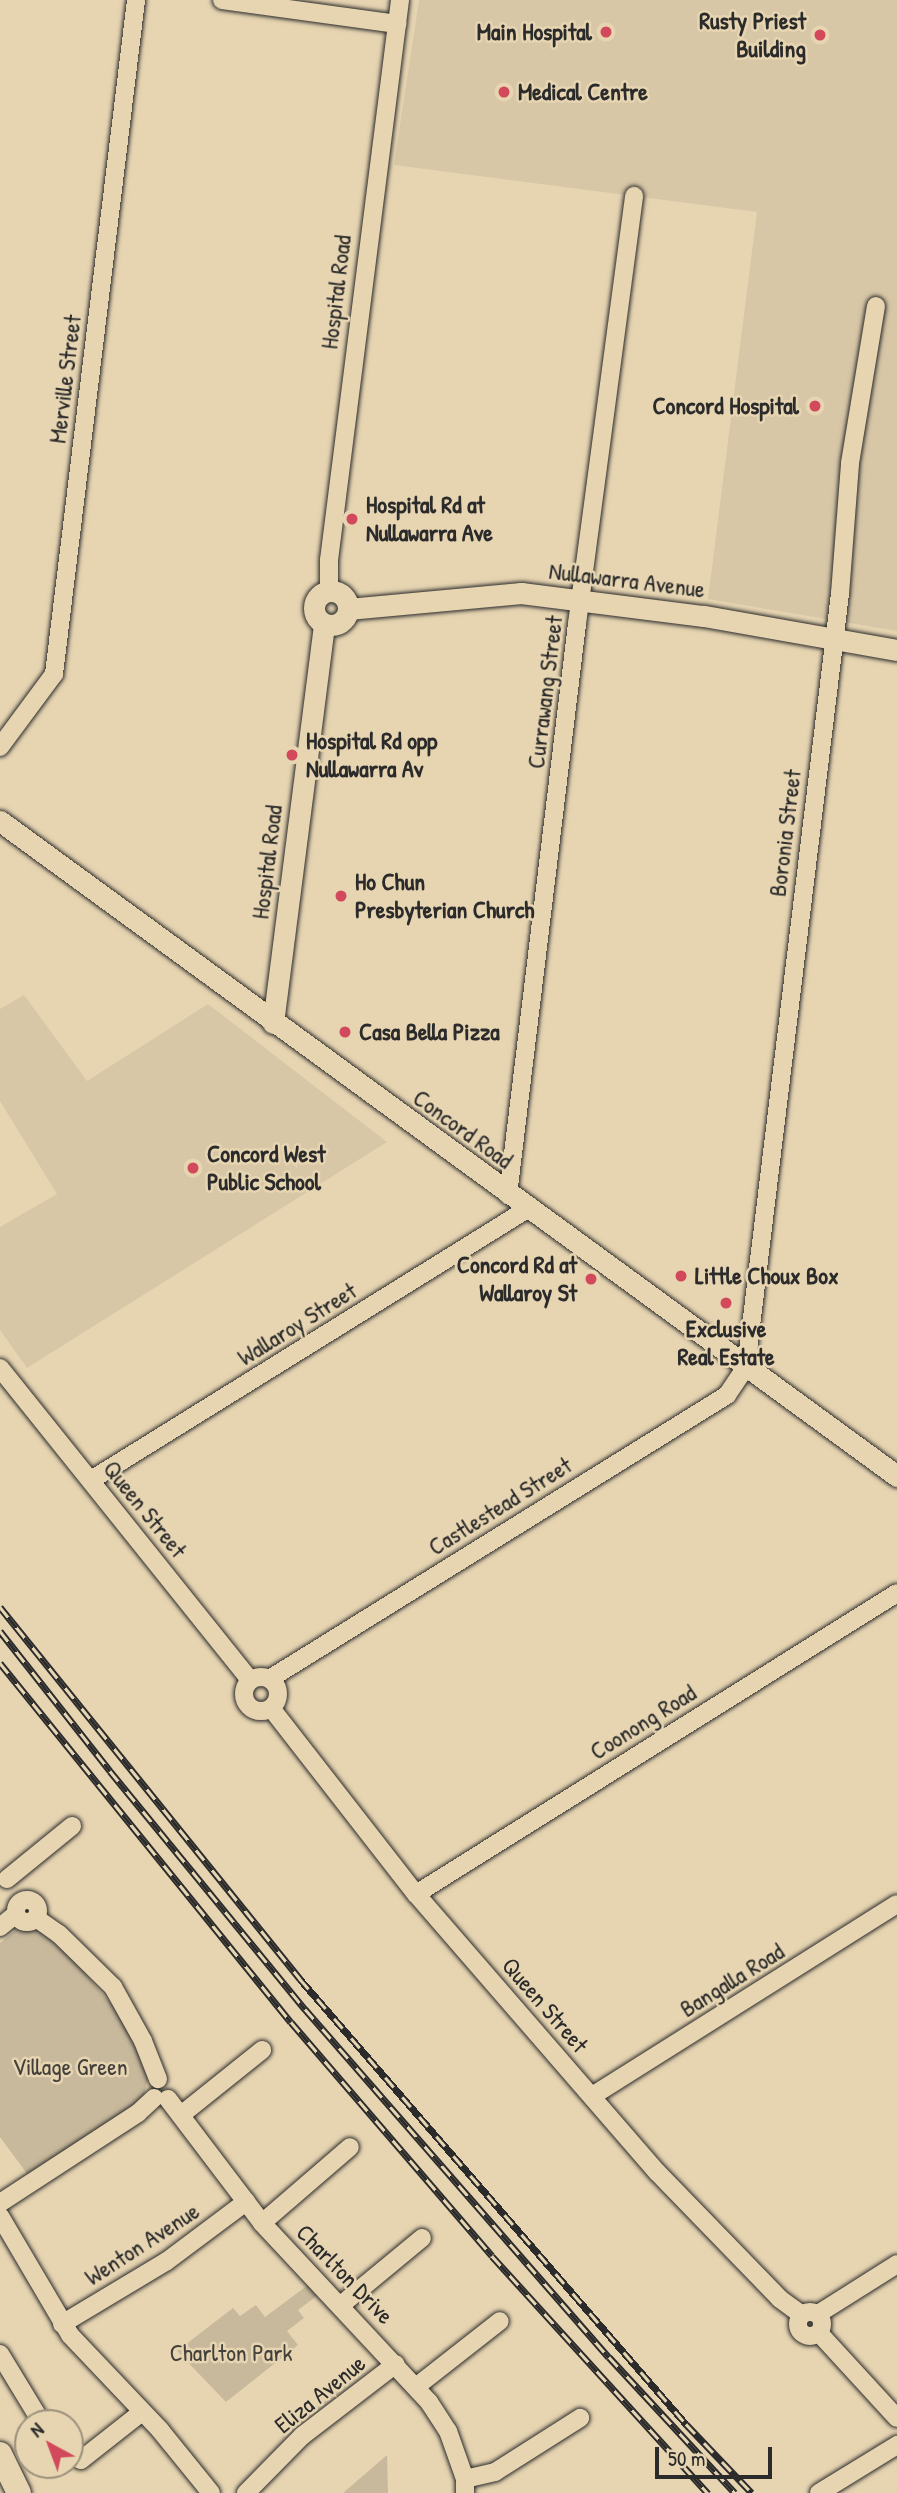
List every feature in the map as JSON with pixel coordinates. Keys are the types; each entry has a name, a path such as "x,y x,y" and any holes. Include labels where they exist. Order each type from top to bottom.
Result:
{"highway":[{"path":"0,2455 17,2493"},
{"path":"0,2473 17,2493"}],"main road":[{"path":"329,590 343,595 348,609 340,623 324,624 315,617 313,606 318,595 329,590"},
{"name":"Nullawarra Avenue","path":"348,609 521,593 704,615 897,650"},
{"name":"Hospital Road","path":"273,1023 324,624"},
{"name":"Concord Road","path":"0,821 508,1195 897,1476"}],"street":[{"name":"Merville Street","path":"0,747 54,674 136,0"},
{"path":"222,0 397,24"},
{"name":"Hospital Road","path":"329,590 329,560 400,0"},
{"name":"Currawang Street","path":"508,1195 580,600 634,196"},
{"name":"Boronia Street","path":"746,1367 834,638 850,463 876,306"},
{"name":"Wallaroy Street","path":"91,1480 529,1208"},
{"name":"Castlestead Street","path":"271,1678 727,1395 746,1367"},
{"name":"Queen Street","path":"0,1368 250,1680"},
{"name":"Coonong Road","path":"416,1894 897,1593"},
{"path":"260,1676 271,1678 278,1692 271,1708 260,1711 249,1707 244,1690 250,1680 260,1676"},
{"name":"Queen Street","path":"271,1708 416,1894 704,2222 780,2299 810,2314"},
{"path":"20,1908 3,1875 72,1826"},
{"name":"Bangalla Road","path":"592,2096 897,1904"},
{"path":"0,1927 20,1908 36,1905 36,1918 59,1934 113,1987 143,2041 158,2079 150,2087 161,2099 0,2203"},
{"path":"180,2115 262,2050"},
{"name":"Charlton Drive","path":"161,2099 180,2115 262,2223 416,2386 448,2431 465,2486"},
{"path":"262,2223 350,2147"},
{"name":"Wenton Avenue","path":"62,2324 167,2261 246,2202"},
{"path":"0,2216 35,2271 62,2324 211,2493"},
{"path":"341,2305 422,2238"},
{"path":"897,2264 810,2314 822,2323 819,2333 897,2418"},
{"path":"416,2386 500,2320"},
{"path":"0,2354 33,2409"},
{"name":"Eliza Avenue","path":"246,2493 302,2436 396,2364"},
{"path":"84,2458 142,2412"},
{"path":"465,2486 507,2466 580,2418"},
{"path":"819,2493 897,2445"}],"shaded area":[{"name":"Concord Hospital","path":"419,0 897,0 897,631 708,599 757,212 394,165"},
{"name":"Concord West Public School","path":"24,995 87,1081 208,1004 387,1142 27,1368 0,1330 0,1227 57,1194 0,1101 0,1009"}],"green space":[{"name":"Village Green","path":"16,1930 39,1930 76,1963 117,2011 149,2074 142,2102 28,2175 0,2137 0,1943"},
{"name":"Charlton Park","path":"308,2285 318,2295 298,2310 304,2318 287,2331 298,2345 226,2402 177,2351 233,2308 240,2316 256,2305 265,2317"},
{"path":"387,2455 388,2493 343,2493"}],"railway":[{"path":"0,1607 300,1979 686,2424 752,2493"},
{"path":"0,1631 110,1771 305,2009 609,2357 735,2493"},
{"path":"0,1663 291,2022 492,2256 708,2493"}],"place":[{"name":"Main Hospital","path":"606,32"},
{"name":"Rusty Priest Building","path":"820,35"},
{"name":"Medical Centre","path":"504,92"},
{"name":"Concord Hospital","path":"815,406"},
{"name":"Hospital Rd at Nullawarra Ave","path":"352,519"},
{"name":"Hospital Rd opp Nullawarra Av","path":"292,755"},
{"name":"Ho Chun Presbyterian Church","path":"341,896"},
{"name":"Casa Bella Pizza","path":"345,1032"},
{"name":"Concord West Public School","path":"193,1168"},
{"name":"Little Choux Box","path":"681,1276"},
{"name":"Concord Rd at Wallaroy St","path":"591,1279"},
{"name":"Exclusive Real Estate","path":"726,1303"}]}
